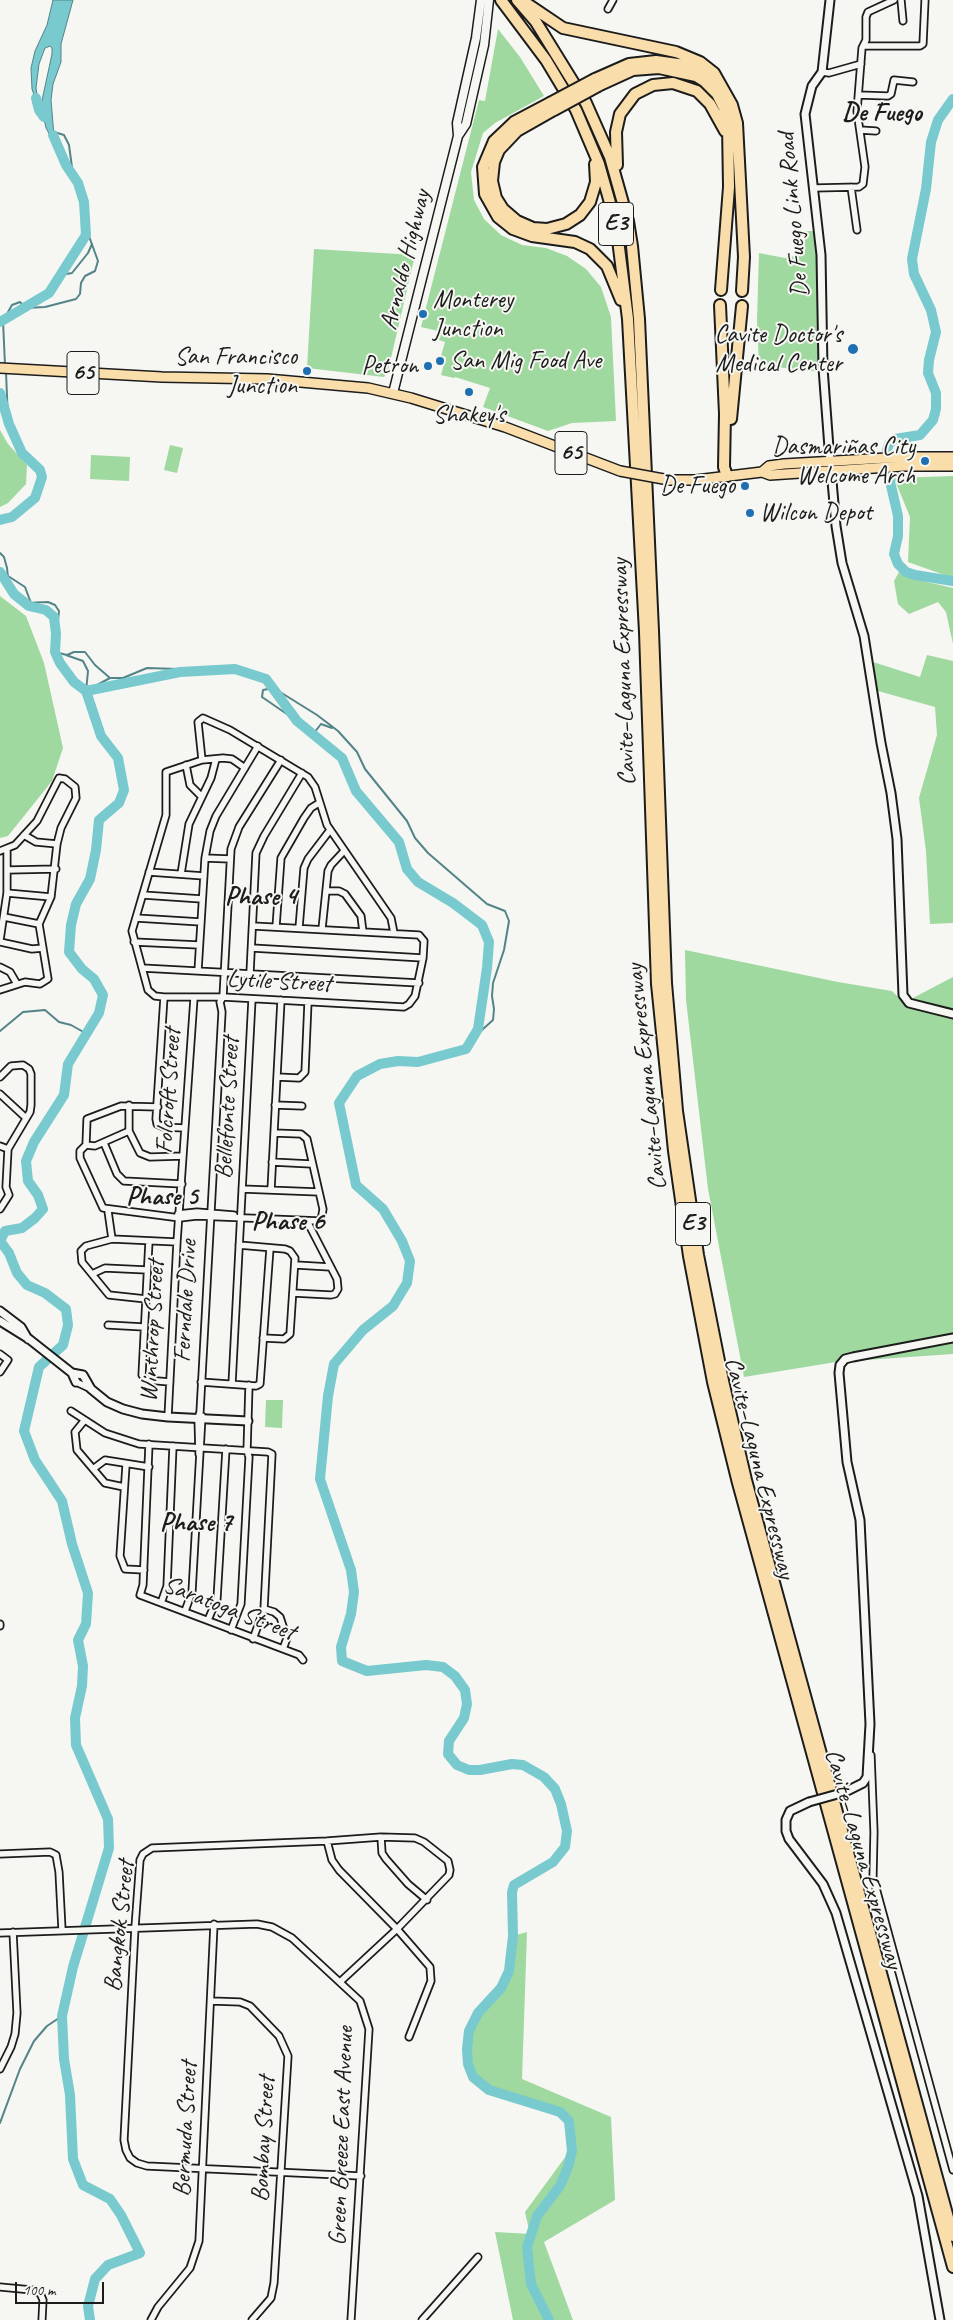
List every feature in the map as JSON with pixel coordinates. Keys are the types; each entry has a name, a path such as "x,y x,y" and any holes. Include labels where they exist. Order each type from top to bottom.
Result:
{"highway":[{"name":"Cavite–Laguna Expressway","path":"501,0 546,60 587,132 599,164 616,224 628,319 645,632 657,984 674,1150 689,1256 713,1382 738,1483 953,2267"},
{"name":"Cavite–Laguna Expressway","path":"517,0 536,22 586,102 610,157 619,184 632,246 638,318 653,622 666,983 677,1111 698,1255 722,1381 746,1480 953,2236"},
{"path":"522,0 563,28 654,46 695,59 712,70 734,110 738,134 744,257 742,291"},
{"path":"587,132 597,175 594,192 584,211 571,222 554,228 533,228 517,221 503,209 496,198 492,181 494,162 502,145 523,126 552,107 629,64 666,61 685,65 703,72 716,81 726,94"},
{"path":"596,82 642,68 669,69 696,76 712,88 721,101 727,116 729,145 729,187 721,290"},
{"path":"619,184 616,148 619,118 628,101 648,87 658,83 673,83 697,91 710,104 722,122 729,145"},
{"path":"552,107 514,122 494,141 483,167 483,187 487,200 498,217 519,232 532,236 575,242 596,254 611,273 628,319"},
{"path":"720,305 725,414 724,467 727,476"},
{"path":"727,476 730,467 731,414 742,306"}],"main road":[{"name":"Arnaldo Highway","path":"394,394 458,136 457,123 476,38 481,0"},
{"name":"Arnaldo Highway","path":"458,136 466,124 484,45 489,0"},
{"name":"65","path":"0,368 343,384 394,394 505,427 620,471 669,480 762,472 770,475 830,466 953,457"},
{"name":"65","path":"904,462 953,466"}],"street":[{"path":"608,9 613,0"},
{"name":"De Fuego Link Road","path":"830,0 822,72 812,86 805,114 821,256 823,368 836,526 842,563 864,636 880,743 891,793 897,839 903,995 910,1003 953,1014"},
{"path":"814,188 851,187 863,184 865,167 857,111 863,46 866,40 866,17 868,12 883,2 894,0"},
{"path":"901,0 903,21"},
{"path":"863,46 920,46 923,44 925,0"},
{"path":"822,72 829,73 861,64"},
{"path":"859,95 888,96 891,94 894,80 913,82"},
{"path":"860,130 876,131"},
{"path":"851,187 857,230"},
{"path":"202,760 198,728 200,718 210,720 230,730 302,773 312,781 330,830 391,918 394,933"},
{"path":"198,971 205,858 210,831 216,816 258,746"},
{"path":"181,874 189,824 202,797 216,759"},
{"path":"184,1128 160,1126 156,1119 164,996 155,996 148,990 132,931 166,815 165,775 170,769 202,760 232,759 245,768"},
{"name":"Ferndale Drive","path":"185,1611 192,1592 209,1215 222,1012 220,1002 223,997 231,849 239,827 281,760"},
{"path":"186,765 190,785 202,797"},
{"path":"250,974 256,853 264,836 302,773"},
{"path":"0,851 15,845 24,835 44,810 59,778 70,782 77,794 61,828 57,844 56,869 51,897 39,924 48,979 40,984 29,982 0,990"},
{"path":"276,927 281,858 304,818 319,803"},
{"path":"299,928 304,868 308,859 330,830"},
{"path":"24,835 36,842 57,844"},
{"path":"7,849 7,893 0,941 32,949 43,948"},
{"path":"322,929 327,876 331,865 344,851"},
{"path":"205,858 230,859"},
{"path":"8,870 56,869"},
{"path":"149,872 204,876"},
{"path":"326,891 339,891 345,894 361,916 363,932"},
{"path":"7,893 51,897"},
{"path":"142,896 202,899"},
{"path":"4,917 39,924"},
{"path":"136,918 201,922"},
{"path":"142,968 419,983 423,958 423,937 419,935 253,926"},
{"path":"134,942 199,945"},
{"path":"252,948 423,958"},
{"path":"0,967 12,975 17,984"},
{"name":"Lytile Street","path":"164,996 404,1006 412,1001 419,983"},
{"name":"Folcroft Street","path":"178,1216 182,1184 184,1128 194,998"},
{"name":"Bellefonte Street","path":"232,1384 252,999"},
{"path":"271,1190 281,1000"},
{"path":"277,1077 299,1078 304,1072 308,1002"},
{"path":"0,1078 11,1066 23,1065 29,1069 31,1074 31,1105 26,1118 8,1149 3,1186 9,1195 0,1209"},
{"path":"0,1094 26,1118"},
{"path":"276,1104 302,1106"},
{"path":"129,1105 129,1131 140,1153 144,1156 183,1156"},
{"path":"158,1107 121,1106 87,1119 86,1145 80,1151 80,1158 100,1205 108,1210 178,1216 209,1215 307,1222 321,1220 319,1192 311,1164 307,1139 304,1136 274,1133"},
{"path":"86,1145 95,1146 129,1131"},
{"path":"104,1143 117,1174 124,1181 182,1184"},
{"path":"0,1146 8,1149"},
{"path":"272,1162 311,1164"},
{"path":"242,1189 319,1192"},
{"path":"108,1210 112,1239"},
{"name":"Winthrop Street","path":"168,1417 178,1216"},
{"path":"293,1293 335,1294 339,1284 307,1222"},
{"path":"146,1299 109,1295 82,1262 80,1254 82,1248 112,1239 176,1242"},
{"path":"149,1241 142,1374 146,1380 170,1382"},
{"path":"239,1245 290,1251 296,1262 290,1334 288,1338 284,1339 263,1338"},
{"path":"201,1382 260,1384 270,1248"},
{"path":"296,1262 330,1267"},
{"path":"92,1274 105,1268 147,1270"},
{"path":"0,1311 21,1327 29,1339"},
{"path":"0,1321 29,1339 71,1372 83,1375 91,1390"},
{"path":"108,1325 144,1327"},
{"path":"953,1338 845,1359 840,1365 838,1373 847,1462 860,1520 869,1664 874,1832 873,1877 953,2170"},
{"path":"0,1354 8,1360 0,1372"},
{"path":"71,1372 76,1382 107,1402 123,1409 142,1414 168,1417 200,1416 248,1421"},
{"path":"231,1630 241,1604 249,1457 247,1451 249,1385"},
{"path":"71,1411 105,1433 123,1440 199,1449 226,1449 268,1452 272,1454 264,1609 254,1639"},
{"path":"84,1420 75,1432 77,1450 106,1484 124,1487"},
{"path":"126,1465 120,1556 125,1569 144,1570 150,1444"},
{"path":"161,1603 167,1586 173,1446"},
{"path":"208,1620 216,1599 226,1449"},
{"path":"93,1469 105,1460 126,1465 149,1467"},
{"name":"Saratoga Street","path":"144,1570 140,1596 185,1611 299,1655 303,1660"},
{"path":"264,1609 274,1612 280,1617 287,1638 283,1650"},
{"path":"870,1746 866,1780 845,1792 809,1802 790,1811 786,1820 786,1831 791,1842 823,1884 836,1912 918,2196 927,2257 940,2320"},
{"path":"381,1837 382,1853 386,1859 404,1880 427,1900"},
{"name":"Bangkok Street","path":"341,1982 397,1930 449,1876 448,1861 419,1839 381,1837 152,1848 143,1854 140,1860 135,1927 124,2140 126,2150 137,2163 147,2166 282,2174 361,2176"},
{"path":"327,1841 332,1860 339,1870 430,1967 431,1980 409,2037"},
{"path":"0,1854 50,1852 56,1855 59,1872 62,1930 0,1933"},
{"name":"Green Breeze East Avenue","path":"62,1930 214,1924 257,1924 272,1927 292,1938 360,2001 369,2029 352,2320"},
{"name":"Bermuda Street","path":"151,2320 158,2307 190,2268 197,2252 212,2001 214,1924"},
{"path":"0,2068 11,2047 17,2013 13,1932"},
{"name":"Bombay Street","path":"212,2001 240,2002 250,2006 271,2025 285,2045 288,2056 274,2284 271,2298 252,2320"},
{"path":"422,2320 478,2257"},
{"path":"0,2288 32,2290 40,2293 43,2300 42,2320"}],"green space":[{"path":"498,29 520,57 544,96 495,123 483,133 471,172 474,200 484,219 501,235 522,245 546,248 567,256 586,269 601,287 611,317 616,421 572,423 548,431 483,407 490,388 455,377 441,375 446,357 441,356 445,342 436,339 438,331 421,327 479,100 485,101"},
{"path":"804,231 817,231 820,372 759,365 757,321 759,253 785,258 805,254"},
{"path":"314,249 415,255 388,371 384,377 307,368"},
{"path":"0,430 8,444 27,465 26,484 8,503 0,507"},
{"path":"170,445 183,448 177,473 164,470"},
{"path":"91,455 130,457 129,481 90,479"},
{"path":"953,476 953,578 908,562 910,517 894,478"},
{"path":"899,572 914,579 953,588 953,644 946,612 938,602 909,614 898,604 894,581"},
{"path":"0,596 26,616 44,663 63,748 52,781 8,836 0,838"},
{"path":"927,655 953,661 953,923 930,924 926,851 919,798 937,735 935,707 878,691 873,662 920,677"},
{"path":"685,950 838,982 892,991 901,1000 911,999 953,977 953,1354 836,1362 744,1377 708,1189 686,1000"},
{"path":"266,1400 283,1400 282,1428 265,1427"},
{"path":"527,1932 522,2079 611,2117 615,2200 544,2242 573,2320 513,2320 495,2232 530,2234 525,2212 566,2156 572,2134 569,2121 560,2112 503,2098 473,2077 468,2064 469,2031 478,2013 502,1988 509,1971 513,1936"}],"water":[{"path":"53,0 73,0 61,44 61,62 53,84 51,100 54,136 66,165 46,128 41,105 52,54 50,46 45,48 39,64 36,88 39,110 32,89 31,68 35,51 47,25"}],"waterway":[{"path":"36,98 39,110 44,117"},
{"path":"887,450 889,444 895,439 920,435 933,420 936,409 936,393 928,373 929,360 936,332 931,310 914,274 912,259 926,189 931,142 938,120 953,99"},
{"path":"54,132 64,135 69,145 73,175"},
{"path":"0,322 49,293 86,235 84,202 78,183 66,165 53,135"},
{"path":"5,365 3,321 12,305 20,302 26,308 45,307 76,299 80,294 81,283 85,276 95,271 98,261 86,228"},
{"path":"61,275 72,273 88,253 92,244"},
{"path":"6,372 8,421"},
{"path":"0,393 9,424 22,453 40,470 42,477 35,498 12,517 0,520"},
{"path":"889,477 898,516 898,536 894,554 898,564 906,572 915,575 953,581"},
{"path":"0,553 4,557 7,568 9,587"},
{"path":"0,572 14,594 29,606 46,610 54,617 56,634 55,652 60,663 74,682 86,691 180,672 235,669 266,679 297,721 342,758 356,791 399,842 407,869 418,882 453,903 482,925 489,942 478,1029 466,1049 418,1062 398,1061 380,1064 357,1076 339,1103 356,1185 383,1209 402,1241 410,1261 407,1283 393,1306 363,1330 334,1364 328,1396 320,1479 351,1570 354,1592 351,1614 341,1647 342,1661 367,1671 426,1665 443,1667 455,1676 465,1690 467,1704 464,1718 449,1741 448,1754 457,1765 469,1770 480,1770 512,1764 523,1765 544,1777 555,1789 561,1804 567,1831 565,1847 553,1862 514,1885 512,1892 513,1936 509,1971 501,1988 478,2013 469,2031 467,2049 468,2064 473,2077 489,2090 560,2112 569,2121 572,2151 568,2167 560,2186 537,2216 527,2247 531,2284 549,2320"},
{"path":"8,576 25,587 31,603 37,608"},
{"path":"25,603 48,602 55,605 59,611 56,639"},
{"path":"55,652 67,655 74,652 85,652 95,665 110,678 123,678 147,668 207,670"},
{"path":"66,655 83,661 88,671 86,691"},
{"path":"86,691 110,678"},
{"path":"269,683 268,689 263,690 262,697 297,721"},
{"path":"272,687 317,715 338,731 357,752 365,769 407,821 415,838 428,853 487,904 505,911 509,921 504,950 493,983 493,1020 472,1039"},
{"path":"86,691 101,736 118,758 124,790 119,803 99,820 96,850 90,879 76,904 71,925 69,952 82,969 94,979 103,995 99,1013 68,1064 64,1095 34,1142 26,1161 28,1181 38,1195 43,1209 22,1228 5,1231 0,1241 9,1253 17,1273 27,1285 45,1293 66,1309 68,1325 63,1345 39,1367 24,1431 35,1460 62,1501 72,1544 88,1593 86,1624 78,1640 83,1666 82,1686 75,1718 76,1745 108,1819 109,1848 73,1967 62,2016 64,2059 70,2095 73,2159 83,2185 110,2199 121,2215 140,2253 108,2265 95,2279 88,2306 90,2320"},
{"path":"305,728 314,733 321,724 332,728"},
{"path":"0,1031 23,1012 45,1010 59,1022 71,1025 87,1034"},
{"path":"0,2123 20,2069 34,2041 47,2026 62,2016"}],"place":[{"name":"Monterey Junction","path":"423,314"},
{"name":"Cavite Doctor's Medical Center","path":"853,349"},
{"name":"San Mig Food Ave","path":"440,361"},
{"name":"Petron","path":"428,366"},
{"name":"San Francisco Junction","path":"307,371"},
{"name":"Shakey's","path":"469,392"},
{"name":"Dasmariñas City Welcome Arch","path":"925,461"},
{"name":"De Fuego","path":"745,486"},
{"name":"Wilcon Depot","path":"750,513"}],"district":[{"name":"De Fuego","path":"882,113"},
{"name":"Phase 4","path":"261,897"},
{"name":"Phase 5","path":"162,1197"},
{"name":"Phase 6","path":"288,1222"},
{"name":"Phase 7","path":"196,1523"}]}
